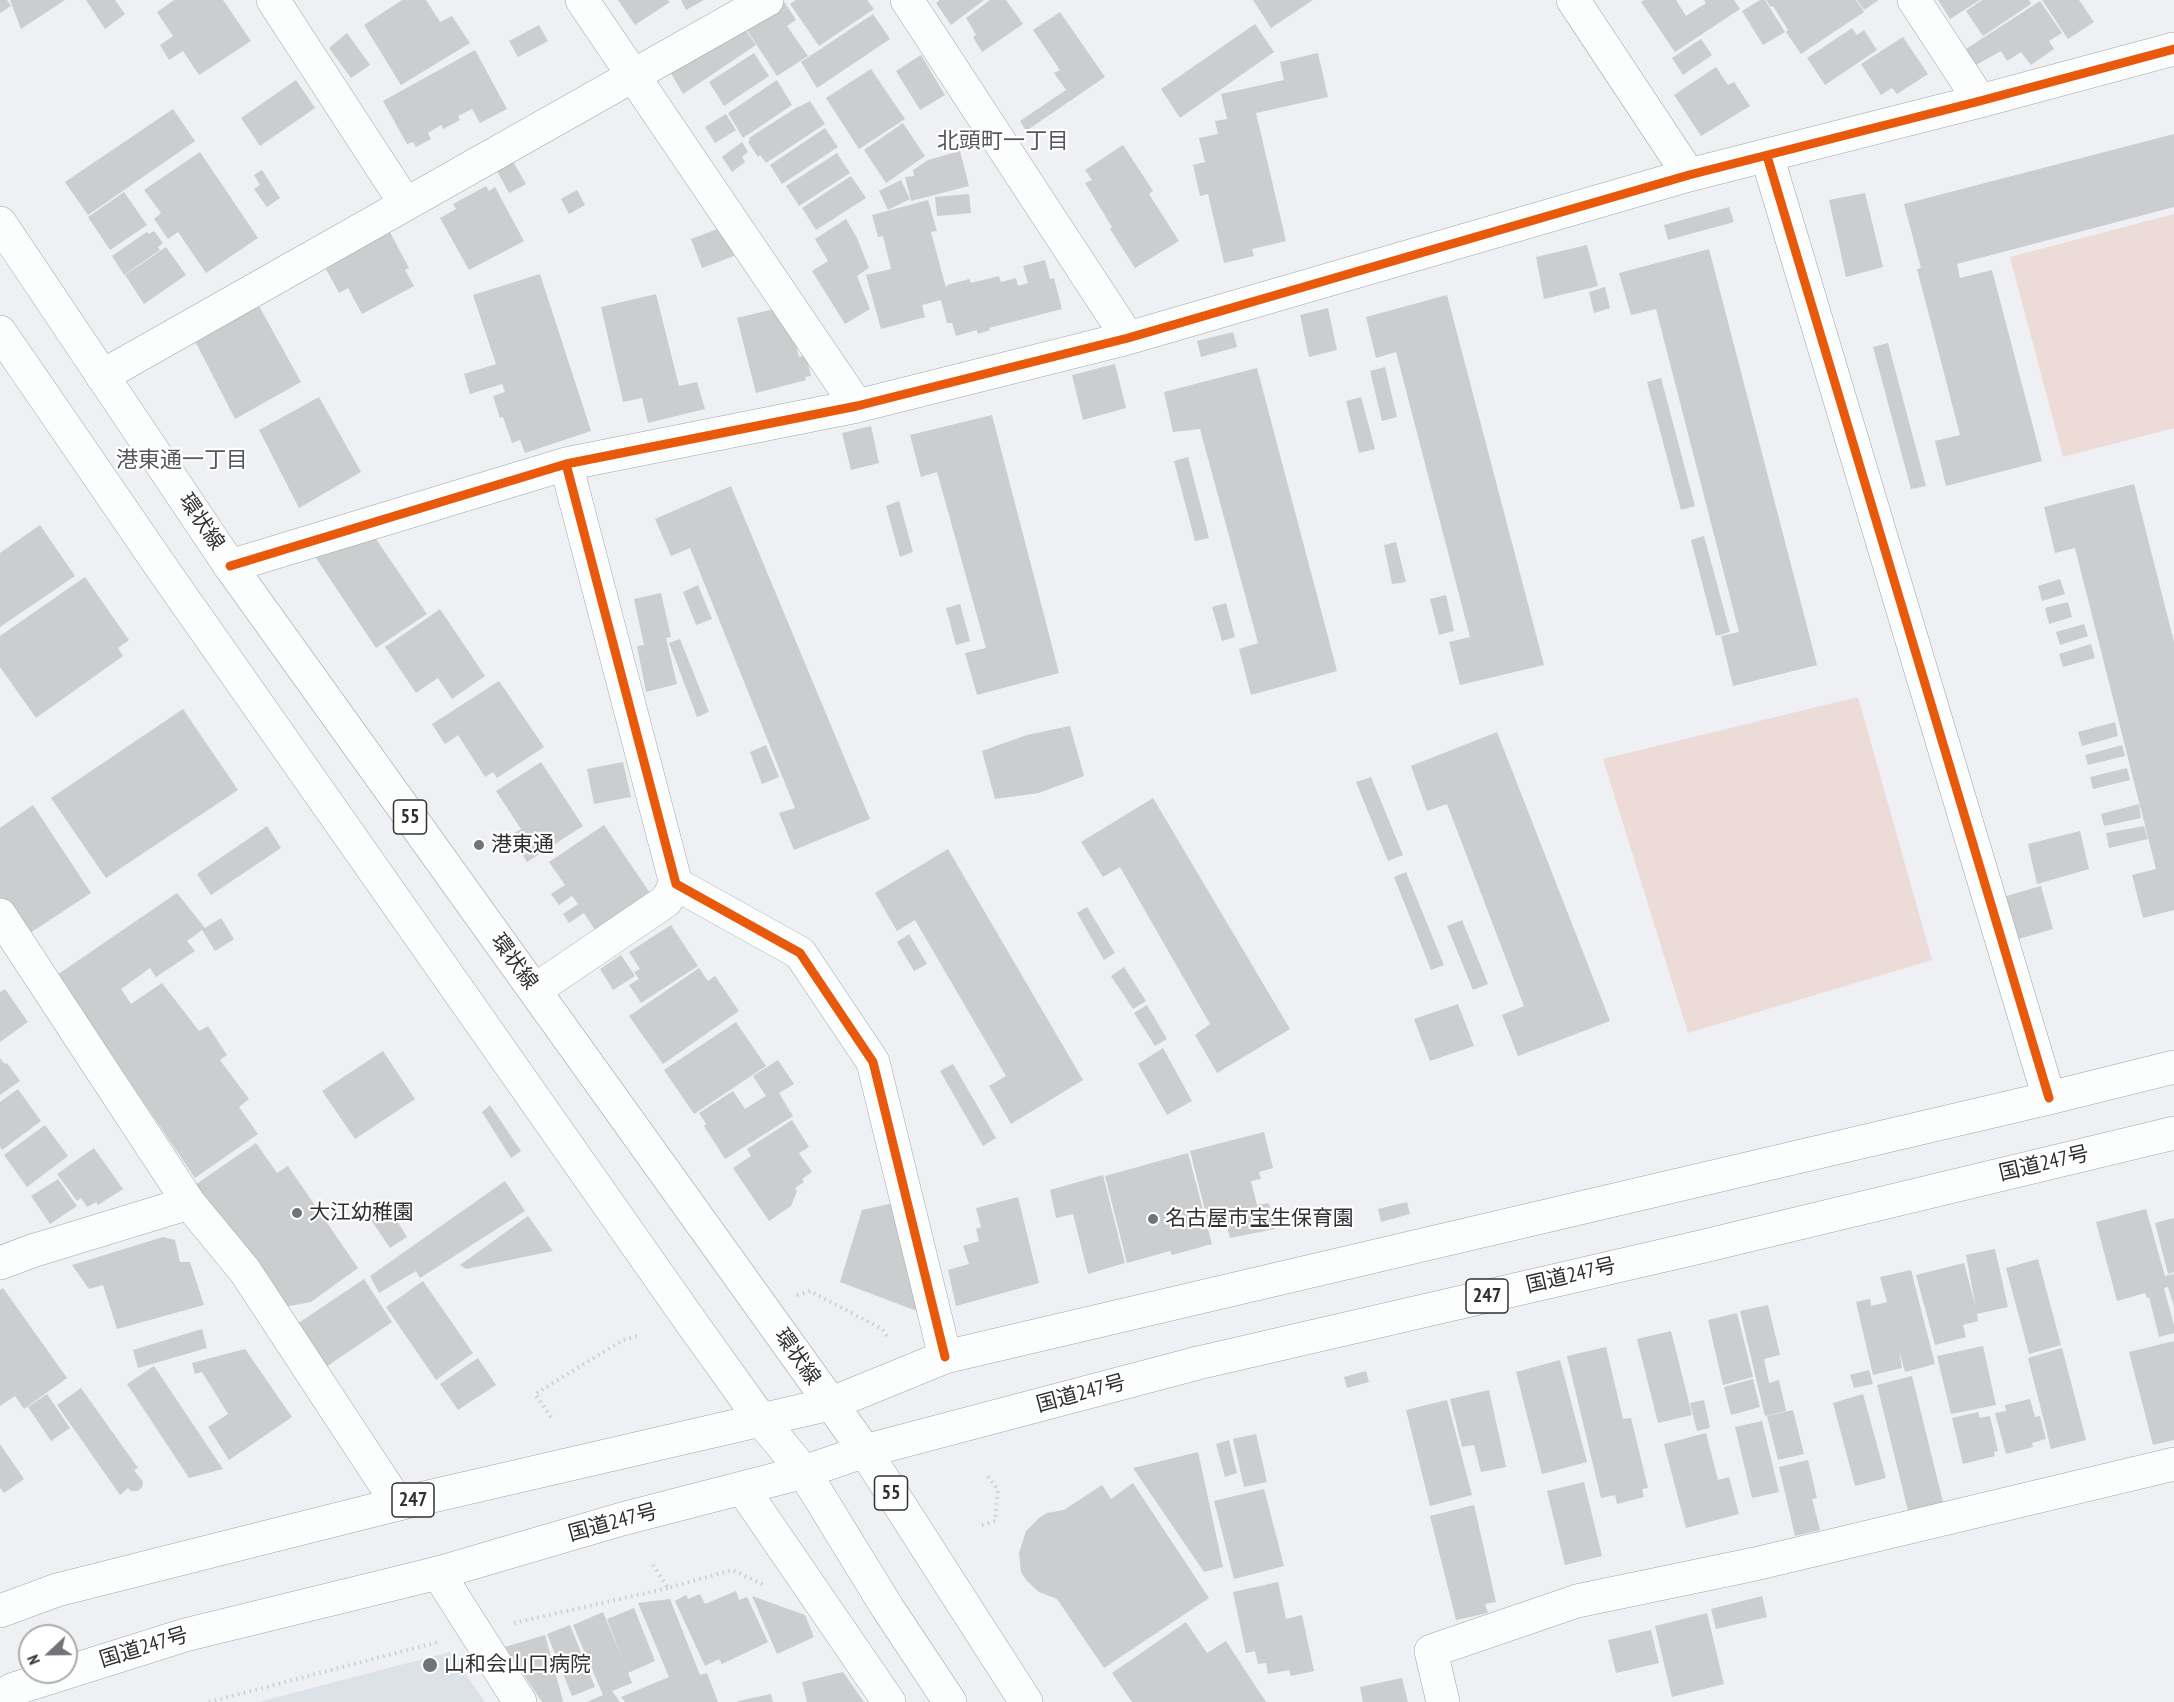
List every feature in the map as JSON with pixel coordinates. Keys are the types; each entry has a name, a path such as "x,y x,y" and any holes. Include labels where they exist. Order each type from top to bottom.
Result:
{"main road":[{"path":"273,0 405,203"},
{"path":"582,0 856,406"},
{"path":"102,376 767,0"},
{"path":"907,0 1128,338"},
{"path":"1573,0 1689,176"},
{"path":"1914,0 1980,101"},
{"path":"230,566 566,464 856,406 1128,338 1689,176 2174,49"},
{"path":"1767,156 2049,1098"},
{"name":"環状線","path":"0,223 230,566 865,1451 1026,1702"},
{"path":"0,332 173,584 762,1421 804,1472 950,1702"},
{"path":"535,990 666,901 676,884 566,464"},
{"path":"676,884 800,953 873,1062 945,1357"},
{"path":"0,915 189,1203 245,1270 398,1504"},
{"name":"247","path":"0,1611 57,1590 398,1504 830,1404 945,1357 2174,1067"},
{"name":"国道247号","path":"0,1696 14,1689 185,1635 438,1573 622,1519 804,1472 865,1451 1198,1363 1711,1244 2174,1133"},
{"path":"0,1263 189,1203"},
{"path":"1443,1702 1431,1651 1577,1601 1755,1564 2174,1464"},
{"path":"743,1489 889,1702"},
{"path":"438,1573 520,1702"}],"path":[{"path":"791,1296 810,1291 882,1329 893,1345"},
{"path":"551,1417 535,1394 623,1340 641,1335"},
{"path":"982,1525 995,1521 998,1490 987,1475"},
{"path":"653,1565 668,1588"},
{"path":"504,1625 668,1588 732,1570 768,1587"},
{"path":"208,1702 439,1642"}],"shaded area":[{"path":"2174,214 2174,428 2063,457 2010,257"},
{"path":"1858,697 1932,960 1688,1033 1603,759"},
{"name":"山和会山口病院","path":"450,1652 485,1702 259,1702 350,1678"}],"building":[{"path":"0,0 7,0 11,6 0,13"},
{"path":"10,0 65,0 21,29"},
{"path":"86,0 115,0 125,14 105,29"},
{"path":"174,0 223,0 251,41 199,75 183,51 169,60 160,45 173,36 157,12"},
{"path":"402,0 426,0 440,22 452,16 470,43 401,85 364,25"},
{"path":"618,0 668,0 670,2 635,25"},
{"path":"681,0 704,0 686,10"},
{"path":"783,0 796,20 787,26 808,56 777,76 743,24"},
{"path":"796,0 867,0 874,9 819,46 790,4"},
{"path":"939,0 984,0 951,25 936,3"},
{"path":"990,0 1006,0 1023,24 982,52 973,37 976,35 966,18"},
{"path":"1253,0 1313,0 1271,28"},
{"path":"1644,0 1676,0 1686,16 1706,3 1704,0 1734,0 1740,9 1675,52 1641,2"},
{"path":"1760,0 1765,0 1785,32 1763,45 1742,11"},
{"path":"1766,0 1856,0 1864,12 1801,54 1786,32 1788,30 1773,6 1771,7"},
{"path":"1857,0 1879,0 1864,10"},
{"path":"1938,0 1980,0 1950,19"},
{"path":"1982,0 2029,0 2031,4 1983,36 1966,11"},
{"path":"2042,0 2079,0 2094,22 2068,39"},
{"path":"2040,1 2062,33 2049,41 2054,49 2031,65 2021,52 2007,61 2001,51 1976,65 1966,49"},
{"path":"1060,12 1105,77 1026,131 1020,121 1066,90 1054,73 1060,70 1033,30"},
{"path":"873,14 890,39 817,88 801,62"},
{"path":"740,22 756,45 683,94 668,68"},
{"path":"1255,24 1274,52 1180,118 1161,89"},
{"path":"539,25 548,41 518,57 509,41"},
{"path":"1852,28 1857,35 1864,30 1877,50 1825,85 1807,58"},
{"path":"347,33 370,65 351,78 329,48"},
{"path":"1903,37 1928,74 1897,94 1892,88 1881,95 1861,64"},
{"path":"1701,39 1712,55 1683,75 1672,58"},
{"path":"475,50 507,109 480,123 472,109 458,116 460,120 443,129 441,125 428,133 431,139 416,147 413,142 407,144 383,101"},
{"path":"754,53 769,76 724,106 709,82"},
{"path":"1318,53 1328,97 1256,113 1286,241 1252,249 1254,256 1224,263 1208,194 1200,196 1193,165 1205,162 1199,138 1218,134 1215,121 1227,119 1221,94 1284,80 1280,62"},
{"path":"921,55 945,95 920,110 896,71"},
{"path":"1716,67 1728,85 1734,82 1750,106 1701,136 1674,95"},
{"path":"871,69 905,119 859,149 826,98"},
{"path":"296,80 315,108 260,146 241,118"},
{"path":"777,80 792,105 743,138 728,113"},
{"path":"810,101 825,124 766,163 760,155 758,157 748,142 749,138"},
{"path":"173,109 195,141 88,215 65,182"},
{"path":"726,114 736,130 715,143 705,127"},
{"path":"903,123 925,156 886,183 864,150"},
{"path":"825,128 838,147 782,184 770,165"},
{"path":"2174,134 2174,207 1957,264 1960,278 1992,270 2042,461 1946,486 1935,441 1960,435 1917,269 1921,268 1904,204"},
{"path":"742,142 748,152 742,157 745,162 732,172 722,157"},
{"path":"1123,145 1153,191 1149,194 1179,241 1135,268 1085,183 1092,180 1085,170"},
{"path":"960,151 969,186 911,201 905,177 914,176 913,170 928,160"},
{"path":"200,152 258,238 206,273 178,232 168,239 154,219 161,213 144,190"},
{"path":"508,153 526,184 509,193 492,162"},
{"path":"837,153 850,173 799,206 786,186"},
{"path":"262,170 280,198 267,207 254,189 260,185 254,175"},
{"path":"851,176 866,198 816,230 802,208"},
{"path":"901,180 910,199 888,210 879,191"},
{"path":"486,186 489,191 495,187 524,241 469,270 440,218 456,209 453,204"},
{"path":"577,190 585,205 569,214 561,199"},
{"path":"124,192 147,225 110,250 88,217"},
{"path":"1865,193 1883,267 1846,277 1829,200"},
{"path":"969,194 971,213 937,216 935,197"},
{"path":"928,200 937,231 931,232 946,288 947,285 969,279 971,283 999,276 1001,282 1016,278 1018,286 1028,283 1023,266 1045,260 1050,279 1054,278 1062,309 989,328 990,330 978,334 977,330 956,336 952,323 947,323 941,300 922,305 925,317 881,329 866,275 891,269 883,236 878,237 872,215"},
{"path":"1729,207 1734,222 1668,240 1664,225"},
{"path":"846,219 857,238 869,268 857,276 870,309 845,324 812,271 828,261 815,239"},
{"path":"386,225 409,268 405,270 414,286 362,314 348,288 339,293 319,256"},
{"path":"723,227 734,256 702,268 691,239"},
{"path":"154,231 163,243 158,247 160,250 124,275 112,256 147,232 149,234"},
{"path":"1587,245 1598,286 1544,299 1536,257"},
{"path":"166,247 186,275 144,304 125,275"},
{"path":"1709,249 1817,665 1733,686 1721,636 1739,632 1656,309 1631,315 1619,273"},
{"path":"540,274 591,431 525,453 520,440 512,443 503,417 500,418 493,396 505,392 502,384 470,394 464,374 496,364 473,295"},
{"path":"1605,287 1610,308 1594,313 1589,292"},
{"path":"656,294 679,386 697,382 705,409 648,423 642,398 623,402 601,307"},
{"path":"1447,295 1544,665 1460,685 1449,642 1470,637 1396,352 1376,358 1366,317"},
{"path":"254,297 301,382 235,419 191,333"},
{"path":"782,307 788,314 799,357 806,355 811,376 805,377 806,380 756,393 737,318"},
{"path":"1328,308 1337,350 1309,357 1300,315"},
{"path":"1233,332 1237,347 1201,357 1197,341"},
{"path":"1888,343 1926,486 1911,489 1873,347"},
{"path":"1115,364 1126,408 1083,420 1072,375"},
{"path":"1385,367 1397,417 1382,421 1370,371"},
{"path":"1257,368 1337,671 1251,695 1239,649 1258,643 1200,429 1173,432 1164,392"},
{"path":"1661,378 1695,506 1681,510 1647,382"},
{"path":"319,397 361,472 299,508 259,430"},
{"path":"1361,397 1375,449 1359,453 1346,401"},
{"path":"992,415 1059,673 977,695 965,653 986,648 937,472 921,477 910,435"},
{"path":"871,426 879,463 851,470 842,433"},
{"path":"1188,457 1209,538 1195,541 1174,461"},
{"path":"2134,484 2174,642 2174,910 2143,918 2132,875 2156,869 2075,548 2055,553 2044,507"},
{"path":"731,486 870,819 794,850 779,813 795,808 690,548 671,556 655,519"},
{"path":"899,501 913,552 900,557 886,506"},
{"path":"40,525 75,576 0,627 0,553"},
{"path":"374,536 427,614 376,648 316,558 325,552"},
{"path":"1704,536 1730,632 1716,636 1691,540"},
{"path":"1396,542 1406,582 1392,584 1384,545"},
{"path":"85,577 129,640 118,648 123,656 36,718 0,667 0,636"},
{"path":"2060,579 2065,594 2042,601 2038,586"},
{"path":"698,585 712,619 696,625 683,592"},
{"path":"661,593 671,637 666,638 677,684 646,692 637,646 644,645 634,599"},
{"path":"1446,595 1454,631 1439,635 1430,599"},
{"path":"2068,602 2072,617 2049,624 2045,608"},
{"path":"1226,603 1235,637 1222,641 1212,607"},
{"path":"960,604 970,641 956,645 946,608"},
{"path":"440,609 485,676 452,699 438,678 416,693 385,647"},
{"path":"2084,624 2088,636 2060,645 2056,632"},
{"path":"680,639 709,712 697,717 669,643"},
{"path":"2091,644 2095,658 2063,667 2059,654"},
{"path":"499,681 544,747 497,778 493,772 485,777 458,735 445,744 432,724"},
{"path":"183,709 238,790 106,878 51,798"},
{"path":"2115,722 2118,736 2082,746 2078,732"},
{"path":"1070,726 1084,776 1039,793 995,799 982,751 1027,735"},
{"path":"1497,732 1610,1021 1518,1056 1502,1015 1524,1006 1447,804 1427,811 1411,766"},
{"path":"766,745 779,777 762,784 750,752"},
{"path":"2122,745 2125,756 2088,765 2085,755"},
{"path":"541,762 583,826 527,862 510,836 521,829 496,791"},
{"path":"623,762 631,797 594,804 587,769"},
{"path":"2127,768 2130,780 2093,789 2090,777"},
{"path":"1371,777 1403,855 1388,861 1356,782"},
{"path":"1153,798 1290,1029 1217,1073 1195,1035 1210,1024 1120,867 1103,877 1081,842"},
{"path":"2139,804 2141,818 2104,826 2101,814"},
{"path":"33,805 91,893 24,937 0,901 0,828"},
{"path":"604,825 650,893 597,933 584,913 569,923 563,914 578,904 572,896 559,905 551,894 565,885 549,862"},
{"path":"267,826 281,848 211,895 197,874"},
{"path":"2144,826 2148,839 2109,848 2106,833"},
{"path":"2080,831 2089,869 2037,884 2028,844"},
{"path":"948,849 1083,1080 1011,1124 989,1086 1006,1076 915,920 897,931 875,893"},
{"path":"1406,872 1444,965 1431,970 1394,877"},
{"path":"2041,886 2053,929 2015,940 2003,897"},
{"path":"177,893 205,928 221,918 234,939 215,951 202,930 187,941 195,951 156,977 150,968 121,989 131,1004 162,983 199,1031 208,1026 227,1055 220,1060 249,1099 239,1107 258,1134 195,1178 57,975"},
{"path":"1087,907 1115,953 1104,960 1077,913"},
{"path":"1462,920 1488,984 1473,990 1447,926"},
{"path":"671,925 698,966 641,1003 629,985 639,979 634,972 640,969 629,952"},
{"path":"909,934 927,964 914,971 897,942"},
{"path":"621,955 635,976 613,990 600,969"},
{"path":"1124,967 1146,1001 1133,1009 1111,976"},
{"path":"699,968 708,981 715,976 739,1011 663,1064 629,1016"},
{"path":"5,989 28,1022 0,1042 0,992"},
{"path":"1458,1004 1474,1046 1430,1061 1414,1019"},
{"path":"1147,1005 1167,1039 1155,1046 1134,1013"},
{"path":"736,1022 766,1066 694,1114 664,1070"},
{"path":"1163,1048 1192,1101 1167,1115 1138,1064"},
{"path":"383,1051 415,1099 355,1139 322,1091"},
{"path":"0,1058 5,1064 7,1063 20,1081 0,1095"},
{"path":"778,1060 794,1084 779,1093 793,1116 725,1159 704,1126 706,1124 699,1113 733,1091 745,1109 766,1096 753,1076"},
{"path":"953,1064 996,1138 983,1146 940,1071"},
{"path":"18,1089 41,1121 2,1150 0,1147 0,1102"},
{"path":"490,1105 521,1151 511,1158 482,1112"},
{"path":"792,1120 809,1147 799,1153 812,1172 795,1188 797,1191 791,1206 769,1221 733,1168 751,1156 747,1149"},
{"path":"45,1125 68,1156 27,1187 4,1155"},
{"path":"1264,1132 1273,1168 1259,1172 1261,1179 1251,1181 1257,1205 1269,1203 1275,1229 1230,1238 1224,1215 1207,1218 1190,1151"},
{"path":"256,1143 277,1173 288,1166 358,1268 311,1302 279,1308 195,1185"},
{"path":"94,1148 123,1189 98,1205 96,1202 87,1207 81,1198 77,1201 57,1174"},
{"path":"1188,1153 1212,1244 1172,1255 1170,1251 1127,1263 1105,1176"},
{"path":"1103,1175 1125,1263 1088,1274 1073,1214 1056,1218 1050,1190"},
{"path":"58,1179 77,1206 50,1224 31,1196"},
{"path":"505,1181 525,1211 420,1278 416,1271 379,1293 370,1276"},
{"path":"1018,1197 1039,1283 956,1306 948,1270 969,1264 963,1246 979,1241 976,1229 981,1227 976,1208"},
{"path":"1407,1202 1410,1214 1381,1222 1378,1209"},
{"path":"894,1203 917,1311 840,1282 862,1210"},
{"path":"389,1208 407,1237 390,1248 371,1220"},
{"path":"2146,1209 2165,1276 2174,1274 2174,1307 2168,1287 2164,1288 2174,1333 2159,1337 2149,1297 2147,1298 2145,1293 2117,1301 2096,1222"},
{"path":"528,1216 553,1251 466,1269 460,1265"},
{"path":"2174,1218 2174,1272 2168,1274 2155,1223"},
{"path":"163,1237 175,1240 180,1262 190,1262 204,1305 117,1329 103,1285 89,1289 72,1265"},
{"path":"1995,1249 2008,1307 1977,1314 1978,1321 1963,1325 1966,1337 1935,1345 1916,1275 1964,1263 1976,1308 1966,1255"},
{"path":"2038,1259 2061,1345 2029,1354 2006,1268"},
{"path":"1911,1270 1935,1364 1905,1372 1899,1351 1902,1368 1873,1375 1856,1302 1870,1299 1871,1306 1887,1302 1880,1277"},
{"path":"364,1279 392,1322 323,1369 294,1326"},
{"path":"423,1281 473,1353 436,1380 386,1307"},
{"path":"3,1288 67,1378 24,1409 15,1396 0,1406 0,1290"},
{"path":"1768,1305 1780,1355 1764,1359 1769,1383 1779,1380 1786,1411 1765,1416 1740,1311"},
{"path":"1737,1313 1753,1377 1723,1385 1708,1320"},
{"path":"202,1329 207,1348 138,1368 133,1350"},
{"path":"1671,1331 1692,1415 1658,1423 1637,1339"},
{"path":"2174,1341 2174,1440 2153,1445 2129,1352"},
{"path":"1983,1346 1996,1405 1951,1414 1937,1356"},
{"path":"1606,1347 1623,1419 1631,1418 1648,1488 1642,1489 1644,1497 1617,1504 1615,1495 1601,1498 1567,1356"},
{"path":"2062,1348 2086,1440 2051,1449 2028,1358"},
{"path":"245,1349 292,1417 229,1460 208,1427 228,1414 202,1372 195,1374 192,1363"},
{"path":"478,1358 496,1385 458,1410 440,1384"},
{"path":"1560,1360 1587,1462 1542,1474 1516,1372"},
{"path":"154,1366 223,1469 189,1478 127,1384"},
{"path":"1869,1370 1873,1384 1854,1388 1850,1375"},
{"path":"1366,1371 1369,1382 1347,1388 1344,1377"},
{"path":"1912,1376 1943,1502 1908,1511 1877,1385"},
{"path":"1753,1379 1760,1407 1731,1415 1724,1387"},
{"path":"81,1388 138,1468 134,1470 143,1482 138,1491 131,1491 128,1488 120,1495 57,1405"},
{"path":"1489,1390 1506,1467 1481,1472 1474,1445 1462,1447 1450,1399"},
{"path":"47,1394 70,1428 51,1441 28,1407"},
{"path":"1863,1394 1886,1478 1855,1486 1833,1403"},
{"path":"2030,1399 2035,1417 2040,1416 2046,1439 2032,1443 2033,1447 2006,1454 1995,1413 2006,1411 2005,1405"},
{"path":"1447,1400 1472,1495 1430,1506 1406,1410"},
{"path":"1704,1400 1710,1428 1697,1431 1690,1403"},
{"path":"1793,1410 1804,1454 1778,1460 1767,1416"},
{"path":"1978,1412 1980,1418 1990,1416 1998,1451 1994,1452 1995,1456 1963,1464 1952,1418"},
{"path":"1762,1421 1779,1492 1752,1498 1735,1427"},
{"path":"1706,1433 1718,1480 1729,1477 1739,1514 1686,1528 1664,1444"},
{"path":"1256,1434 1267,1482 1244,1487 1233,1439"},
{"path":"1229,1440 1237,1473 1225,1477 1216,1444"},
{"path":"0,1444 24,1479 4,1493 0,1488"},
{"path":"1198,1452 1223,1567 1204,1572 1133,1468"},
{"path":"1808,1460 1817,1498 1812,1499 1820,1530 1795,1536 1779,1467"},
{"path":"1584,1482 1602,1556 1565,1565 1547,1491"},
{"path":"1133,1483 1209,1598 1104,1668 1057,1599 1039,1592 1027,1581 1021,1572 1019,1553 1026,1531 1047,1513 1064,1510 1102,1485 1111,1499"},
{"path":"1264,1489 1284,1566 1234,1579 1214,1501"},
{"path":"1474,1505 1496,1602 1485,1604 1488,1613 1456,1620 1430,1516"},
{"path":"1278,1582 1286,1619 1302,1615 1314,1671 1291,1676 1289,1670 1268,1674 1266,1663 1258,1664 1255,1651 1246,1653 1233,1592"},
{"path":"736,1591 739,1600 747,1597 768,1642 722,1664 719,1659 705,1666 675,1601 686,1595 688,1599 700,1594 705,1604"},
{"path":"752,1596 805,1615 814,1637 777,1654"},
{"path":"1762,1596 1767,1617 1716,1629 1711,1609"},
{"path":"670,1599 700,1675 707,1673 718,1702 625,1702 621,1697 669,1677 638,1603"},
{"path":"634,1608 655,1661 628,1673 632,1683 612,1691 620,1702 587,1702 603,1695 573,1625 603,1612 623,1661 607,1619"},
{"path":"1707,1613 1724,1684 1672,1697 1655,1626"},
{"path":"1186,1622 1207,1653 1226,1641 1266,1702 1132,1702 1112,1673"},
{"path":"570,1625 595,1687 572,1696 547,1634"},
{"path":"1651,1630 1659,1663 1616,1673 1608,1640"},
{"path":"545,1635 563,1701 561,1702 542,1702 505,1647"},
{"path":"843,1672 864,1702 807,1702 802,1682"},
{"path":"1402,1678 1408,1702 1363,1702 1360,1687"},
{"path":"771,1694 773,1702 738,1702 738,1701"}],"cycle path":[{"path":"230,566 566,464 857,406 1128,338 1689,175 2174,49"},
{"path":"1767,156 2049,1098"},
{"path":"566,464 676,884 800,953 873,1062 945,1357"}],"place":[{"name":"港東通","path":"479,845"},
{"name":"大江幼稚園","path":"297,1213"},
{"name":"名古屋市宝生保育園","path":"1153,1219"},
{"name":"山和会山口病院","path":"430,1665"}],"district":[{"name":"北頭町一丁目","path":"1003,142"},
{"name":"港東通一丁目","path":"182,461"}]}
